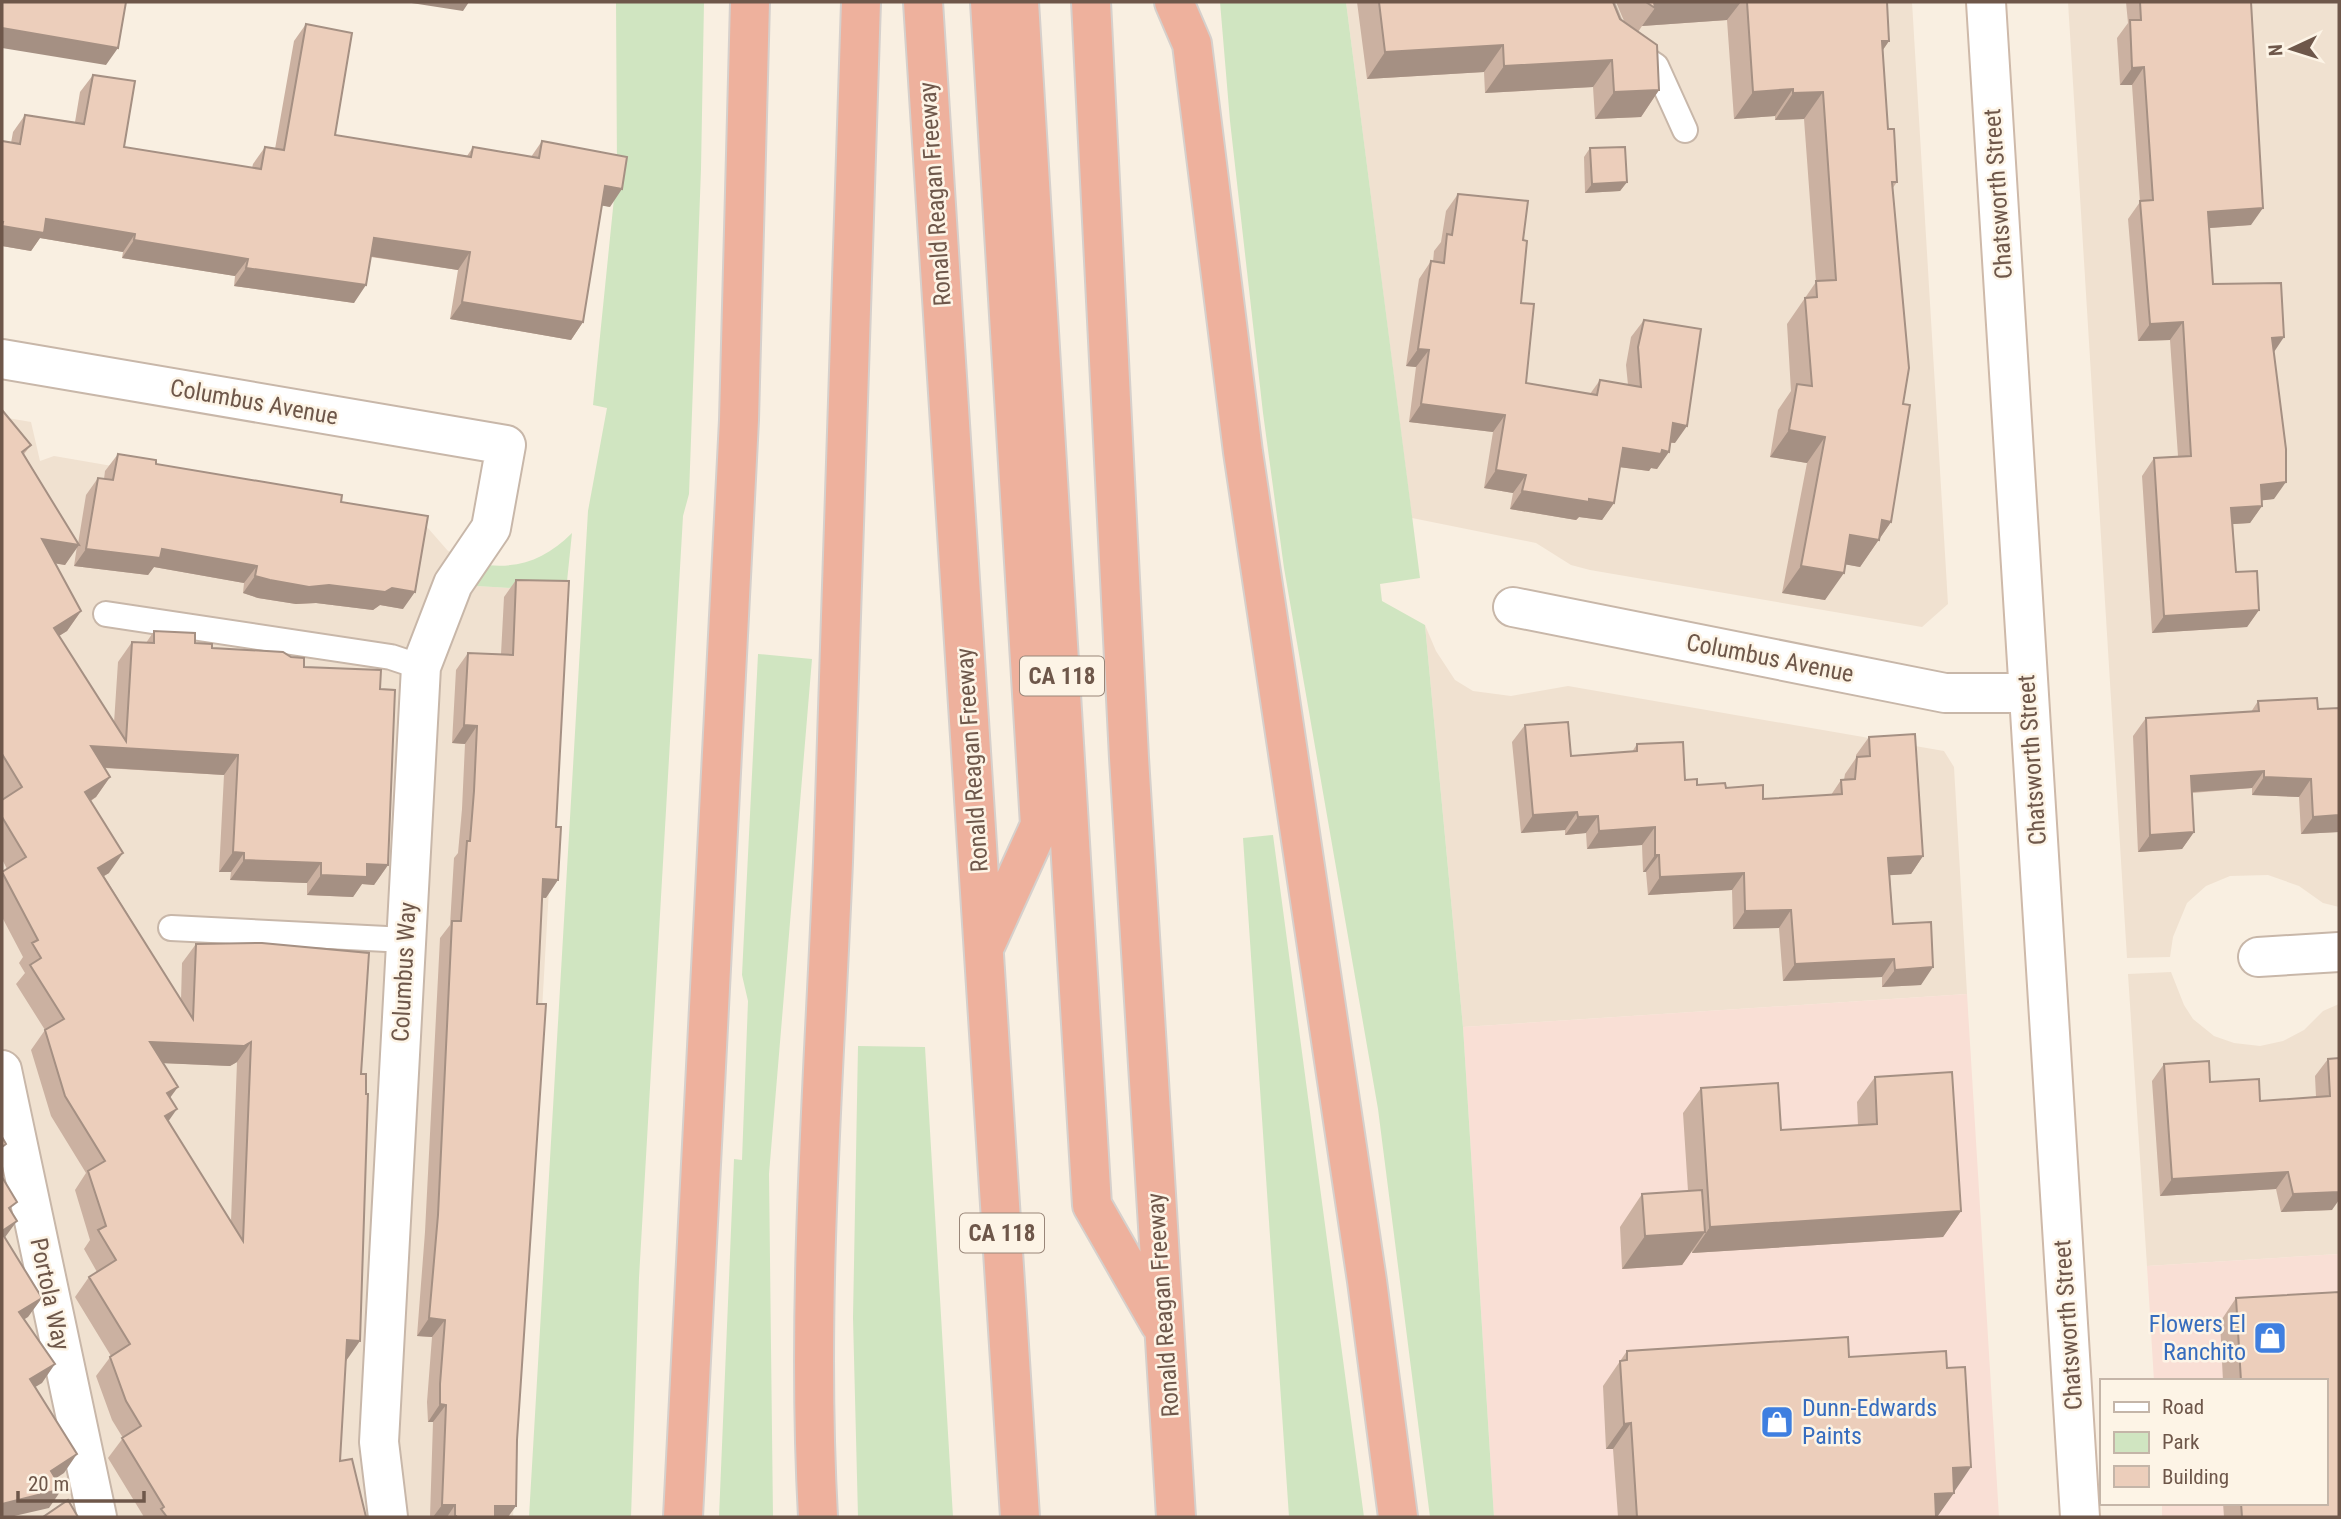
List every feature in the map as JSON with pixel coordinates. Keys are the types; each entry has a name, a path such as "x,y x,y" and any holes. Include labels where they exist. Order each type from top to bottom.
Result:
{"highway":[{"path":"683,1517 739,420 751,2"},
{"path":"818,1517 814,1440 814,1267 834,834 861,2"},
{"name":"Ronald Reagan Freeway","path":"923,2 1020,1517"},
{"name":"CA 118","path":"984,949 1040,825 990,2"},
{"name":"CA 118","path":"1019,2 1092,1205 1164,1332"},
{"name":"Ronald Reagan Freeway","path":"1091,2 1129,758 1176,1517"},
{"path":"1174,2 1192,44 1245,466 1367,1280 1398,1517"}],"street":[{"name":"Chatsworth Street","path":"1986,2 2080,1517"},
{"name":"Columbus Avenue","path":"2,359 506,445"},
{"name":"Columbus Way","path":"388,1517 379,1442 421,667 453,584 491,528 506,445"},
{"name":"Columbus Avenue","path":"1513,607 1945,693 2028,693"},
{"path":"2259,957 2339,951"},
{"name":"Portola Way","path":"2,1070 97,1517"}],"lane":[{"path":"1600,2 1615,39 1656,66 1685,130"},
{"path":"106,614 391,657 421,667"},
{"path":"171,928 406,940"}],"shaded area":[{"path":"1346,2 1912,2 1948,604 1922,627 1590,570 1571,565 1536,543 1412,518"},
{"path":"2068,2 2339,2 2339,907 2323,903 2299,886 2268,875 2230,876 2206,886 2187,903 2173,937 2170,957 2127,958"},
{"path":"2,417 31,422 40,461 54,456 420,519 448,551 479,564 476,586 566,591 513,1517 2,1517"},
{"path":"1425,625 1436,651 1455,680 1473,691 1511,696 1568,686 1944,751 1954,767 1967,994 1463,1027"},
{"path":"2171,972 2184,1005 2193,1019 2214,1036 2234,1043 2260,1046 2283,1041 2304,1030 2323,1011 2339,1004 2339,1254 2147,1266 2128,974"},
{"path":"1967,994 1999,1517 1494,1517 1463,1027"},
{"path":"2339,1254 2339,1517 2162,1517 2162,1505 2327,1505 2327,1379 2154,1379 2147,1266"}],"green space":[{"path":"616,2 704,2 689,494 683,516 639,1278 631,1517 529,1517 588,511 607,408 593,405 617,169"},
{"path":"1220,2 1346,2 1420,578 1380,584 1382,601 1425,625 1463,1027 1494,1517 1430,1517 1378,1109 1284,568 1263,413 1230,121"},
{"path":"572,533 566,591 476,586 479,564 506,565 530,561 551,550"},
{"path":"758,654 812,659 769,1174 773,1517 719,1517 734,1159 742,1160 748,1001 742,975"},
{"path":"1273,835 1364,1517 1289,1517 1243,838"},
{"path":"858,1046 925,1047 953,1517 858,1517 853,1318"}],"building":[{"path":"2,2 126,2 118,48 2,28"},
{"path":"1379,2 1613,2 1620,19 1657,45 1659,90 1614,92 1612,60 1504,66 1503,45 1385,52"},
{"path":"1747,2 1887,2 1889,41 1882,41 1888,129 1894,129 1897,182 1892,182 1909,368 1903,404 1910,405 1891,522 1882,520 1879,540 1850,535 1844,573 1801,566 1825,437 1789,430 1797,384 1812,386 1805,298 1817,297 1816,281 1836,280 1823,92 1793,93 1793,89 1753,92"},
{"path":"2140,2 2251,2 2263,208 2208,212 2213,284 2281,283 2284,337 2272,338 2286,449 2286,482 2261,485 2262,506 2231,508 2236,572 2257,571 2259,610 2164,616 2154,458 2191,456 2183,322 2150,324 2140,201 2153,200 2144,67 2132,68 2130,20 2141,20"},
{"path":"306,24 352,33 335,135 471,157 473,147 539,158 542,141 627,157 622,189 605,186 583,322 462,302 470,252 374,238 366,285 246,268 248,259 134,240 135,234 46,219 44,233 2,226 2,141 20,144 25,115 84,124 93,75 135,81 124,147 261,169 265,147 284,150"},
{"path":"1625,147 1627,182 1592,184 1590,148"},
{"path":"1458,194 1528,201 1523,240 1527,241 1521,303 1534,304 1526,383 1597,395 1600,380 1641,387 1638,347 1644,320 1701,329 1687,426 1673,423 1669,452 1662,450 1661,454 1623,448 1614,503 1589,499 1589,502 1522,491 1526,475 1496,470 1505,415 1421,404 1429,350 1418,349 1431,261 1444,263 1447,234 1452,235"},
{"path":"2,410 31,445 22,452 79,545 42,539 81,611 54,628 126,741 132,642 154,643 154,631 195,633 195,643 212,644 212,648 283,652 291,657 304,658 304,667 381,670 380,689 395,690 388,865 367,864 367,877 321,875 321,863 244,860 244,853 233,852 238,755 91,746 110,777 85,792 123,853 98,868 193,1019 196,944 262,943 369,953 361,1074 366,1074 368,1094 360,1341 347,1340 340,1461 352,1459 366,1517 167,1517 161,1509 164,1507 122,1438 141,1426 126,1401 110,1357 130,1344 89,1277 116,1260 98,1230 106,1226 88,1171 105,1161 65,1096 45,1030 64,1019 30,965 41,958 32,943 38,940 2,872 26,857 2,817 2,800 22,787 2,754","holes":["150,1042 244,1046 251,1042 243,1241 165,1116 177,1109 167,1093 178,1087"]},
{"path":"118,454 156,460 156,464 342,495 341,502 428,516 415,592 392,588 385,592 329,585 309,587 255,576 257,566 162,549 160,558 86,549 98,478 113,480"},
{"path":"516,580 569,581 556,827 561,827 558,880 543,879 537,1004 546,1004 517,1440 516,1506 495,1506 495,1517 457,1517 455,1505 442,1505 446,1405 440,1404 440,1384 445,1320 429,1318 438,1215 452,921 461,921 474,791 477,726 464,725 468,653 513,655"},
{"path":"2317,698 2318,709 2339,708 2339,815 2313,817 2311,779 2264,777 2264,771 2191,776 2194,832 2150,835 2146,718 2259,711 2258,701"},
{"path":"1568,722 1571,756 1637,751 1637,744 1683,742 1685,780 1697,779 1697,785 1725,783 1726,788 1763,785 1763,799 1842,794 1841,780 1855,779 1857,757 1870,756 1869,737 1915,734 1923,856 1888,858 1893,924 1931,922 1933,967 1895,970 1894,959 1795,964 1791,910 1745,911 1744,873 1660,877 1659,855 1655,855 1655,827 1599,831 1598,816 1578,817 1577,812 1533,815 1525,725"},
{"path":"2339,1058 2339,1192 2293,1194 2288,1172 2172,1179 2164,1064 2209,1061 2210,1082 2259,1079 2260,1101 2330,1096 2328,1059"},
{"path":"1952,1072 1961,1211 1710,1227 1701,1088 1778,1083 1781,1130 1877,1124 1875,1077"},
{"path":"2,1177 17,1202 9,1208 17,1221 2,1231"},
{"path":"1702,1190 1705,1232 1645,1236 1642,1194"},
{"path":"2,1233 42,1298 19,1312 55,1364 30,1379 77,1454 51,1471 62,1489 2,1504"},
{"path":"2339,1292 2339,1517 2242,1517 2241,1505 2327,1505 2327,1379 2241,1379 2236,1298"},
{"name":"Dunn-Edwards Paints","path":"1848,1337 1849,1357 1946,1351 1947,1368 1965,1367 1971,1467 1953,1468 1954,1493 1935,1494 1936,1517 1637,1517 1631,1423 1624,1424 1620,1361 1627,1360 1627,1351"},
{"path":"68,1500 78,1517 43,1517"}],"place":[{"name":"Flowers El Ranchito","path":"2270,1338"},
{"name":"Dunn-Edwards Paints","path":"1777,1422"}]}
